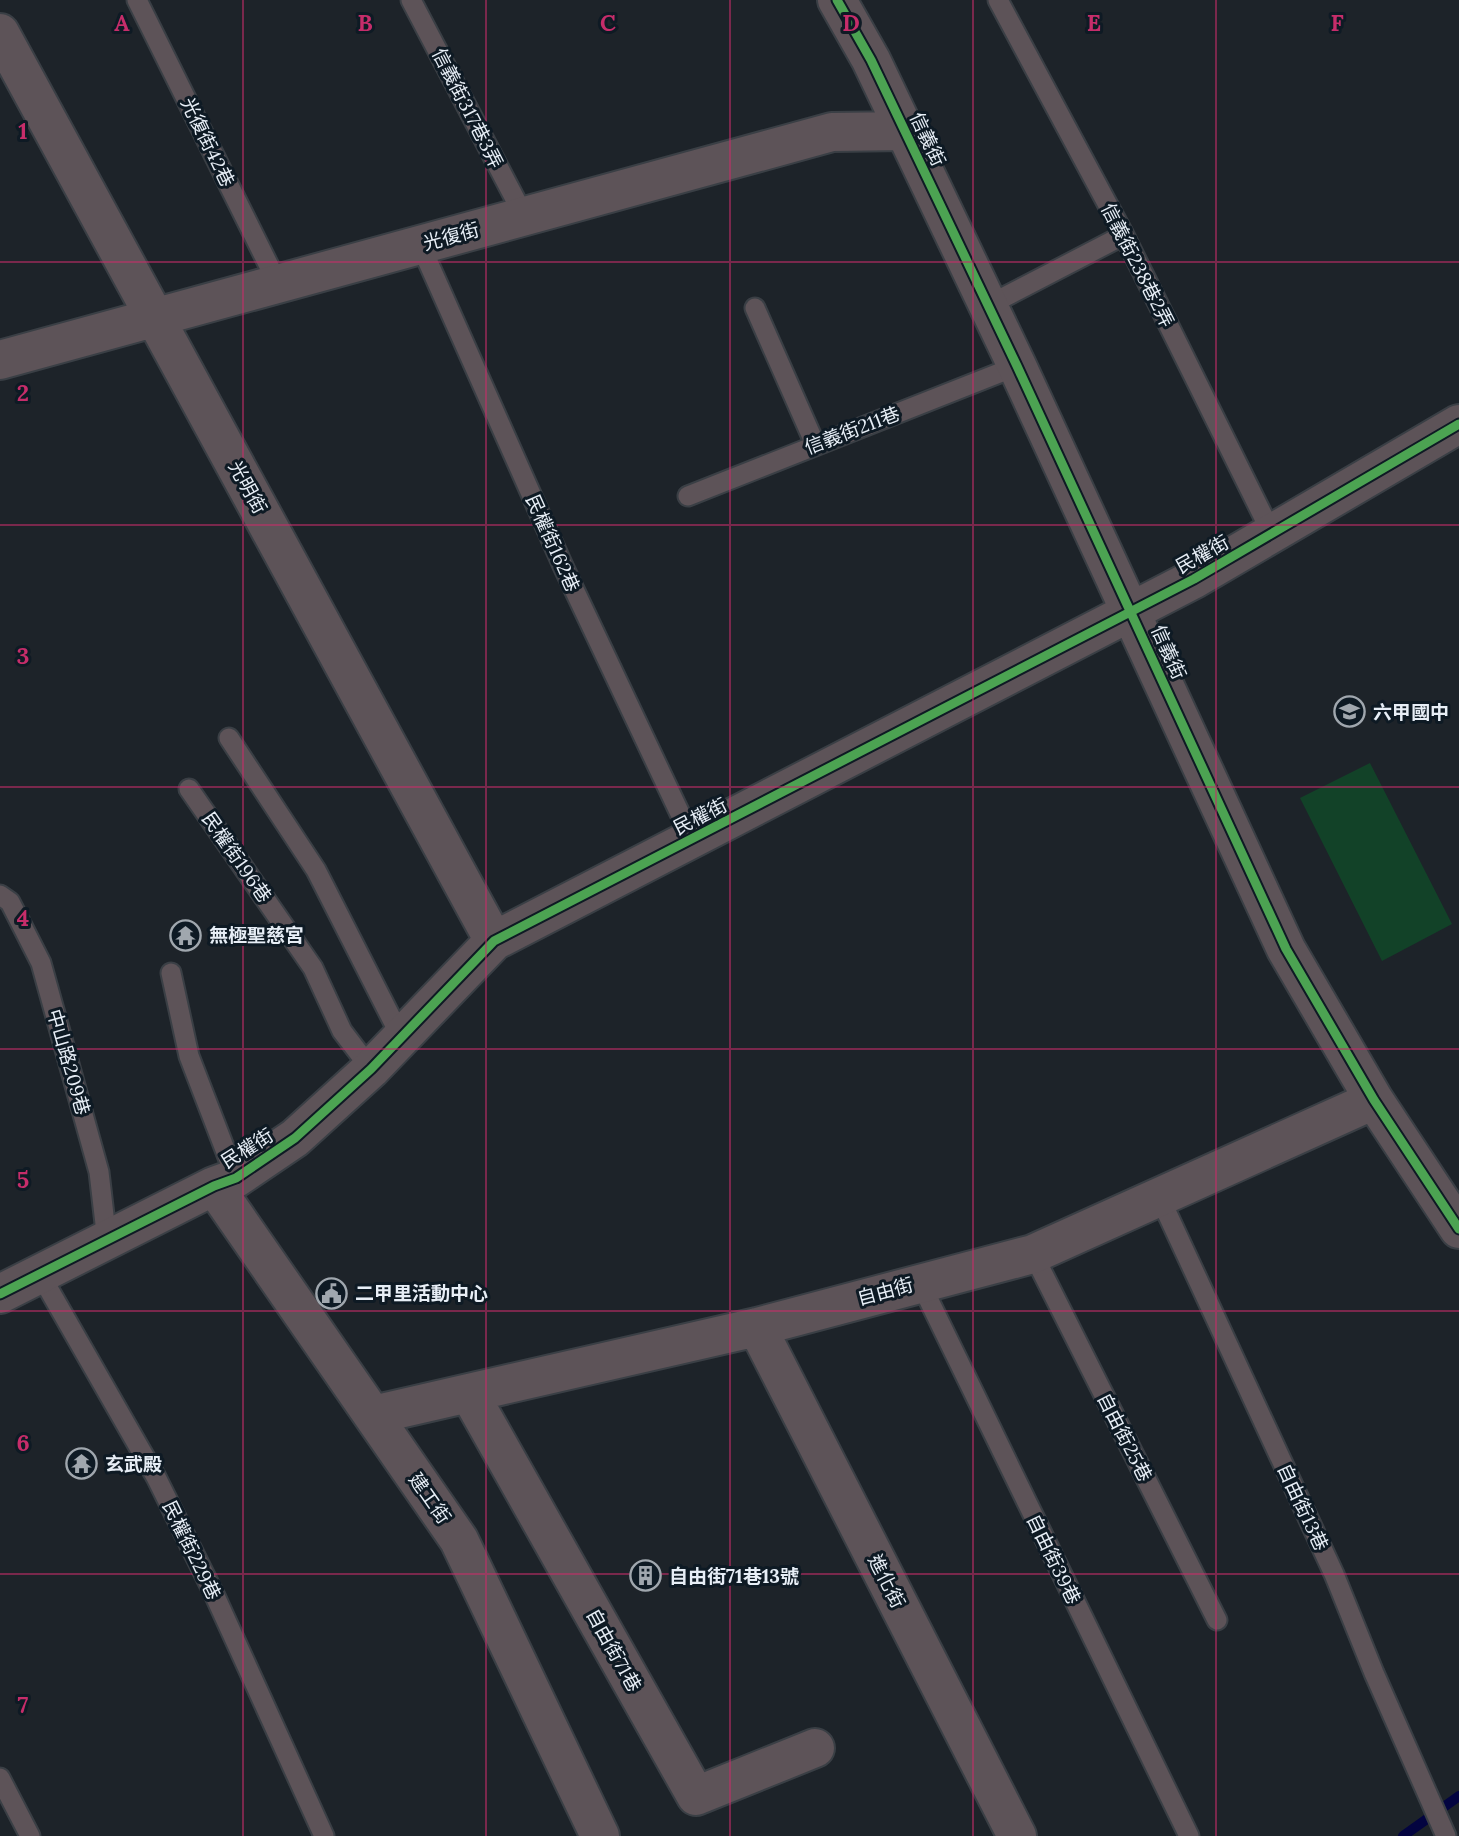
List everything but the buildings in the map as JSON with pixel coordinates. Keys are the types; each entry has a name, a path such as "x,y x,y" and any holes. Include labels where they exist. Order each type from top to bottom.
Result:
{"street":[{"name":"信義街","path":"837,0 905,131 1017,366 1286,948 1374,1100 1459,1229"},
{"name":"光明街","path":"0,33 494,941"},
{"name":"光復街","path":"0,360 832,132 905,131"},
{"name":"民權街","path":"0,1294 225,1182 295,1138 371,1069 494,941 1132,612 1272,534 1459,424"},
{"name":"自由街","path":"373,1415 757,1327 1033,1254 1374,1100"},
{"name":"建工街","path":"225,1182 373,1415 459,1540 600,1836"},
{"name":"進化街","path":"757,1327 1017,1836"},
{"name":"自由街71巷","path":"469,1393 696,1796 815,1748"}],"lane":[{"name":"光復街42巷","path":"137,0 278,284"},
{"name":"信義街317巷3弄","path":"411,0 524,216"},
{"name":"信義街238巷2弄","path":"999,0 1124,234 1272,534"},
{"path":"987,306 1124,234"},
{"name":"民權街162巷","path":"420,244 563,566 692,839"},
{"path":"755,308 815,444"},
{"name":"信義街211巷","path":"688,496 1017,366"},
{"path":"229,738 316,870 401,1037"},
{"name":"民權街196巷","path":"189,789 313,968 342,1031 371,1069"},
{"name":"中山路209巷","path":"0,895 9,902 41,963 99,1172 107,1241"},
{"path":"171,973 189,1056 225,1182"},
{"name":"自由街13巷","path":"1160,1198 1334,1574 1443,1828"},
{"name":"自由街25巷","path":"1033,1254 1217,1620"},
{"name":"民權街229巷","path":"40,1274 156,1477 215,1595 324,1836"},
{"name":"自由街39巷","path":"920,1282 1189,1836"},
{"path":"0,1778 30,1836"}],"green space":[{"path":"1370,763 1452,924 1382,961 1300,798"}],"waterway":[{"path":"1403,1836 1459,1796"}],"cycle path":[{"path":"837,0 871,60 1017,366 1286,949 1374,1100 1459,1229"},
{"path":"0,1294 214,1186 236,1178 295,1138 371,1069 494,941 1194,579 1459,424"}],"place":[{"name":"六甲國中","path":"1350,712"},
{"name":"無極聖慈宮","path":"186,935"},
{"name":"二甲里活動中心","path":"332,1293"},
{"name":"玄武殿","path":"82,1464"},
{"name":"自由街71巷13號","path":"646,1576"}]}
